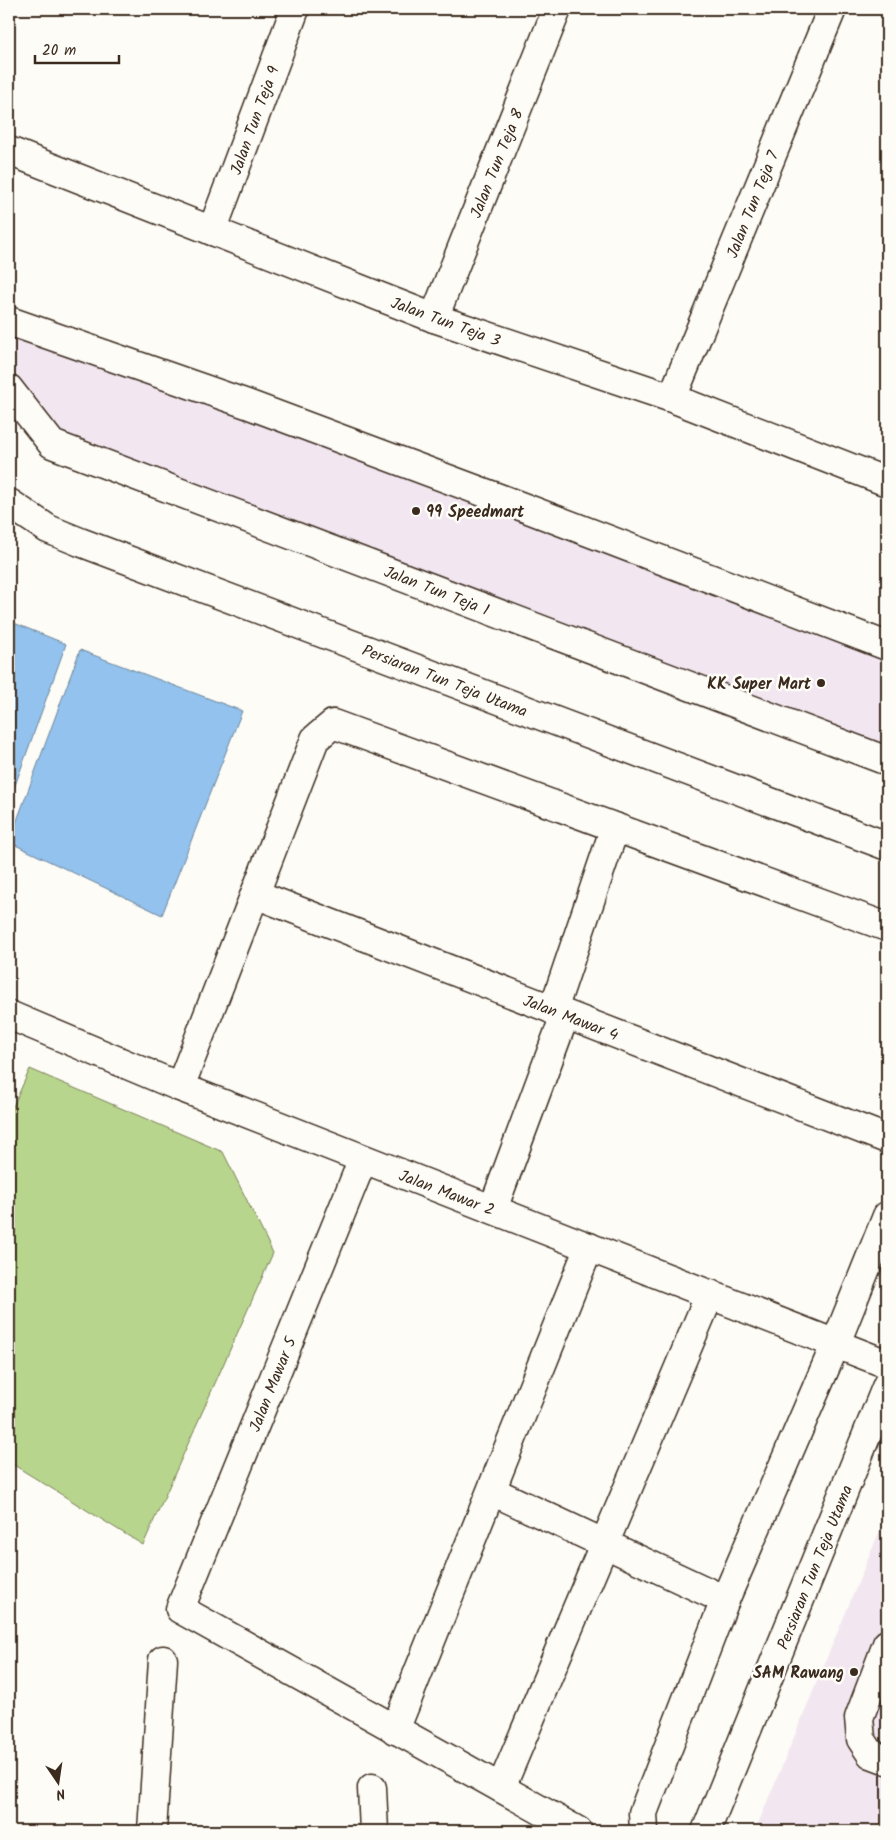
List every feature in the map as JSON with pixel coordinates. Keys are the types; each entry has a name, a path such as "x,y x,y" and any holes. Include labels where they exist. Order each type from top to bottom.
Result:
{"street":[{"name":"Jalan Tun Teja 9","path":"212,231 295,9"},
{"name":"Jalan Tun Teja 8","path":"434,318 557,9"},
{"name":"Jalan Tun Teja 7","path":"672,398 832,9"},
{"name":"Jalan Tun Teja 3","path":"9,151 434,318 672,398 887,482"},
{"path":"9,321 256,407 887,646"},
{"name":"Jalan Tun Teja 1","path":"9,389 52,444 887,761"},
{"name":"Persiaran Tun Teja Utama","path":"9,503 48,529 80,542 887,846"},
{"path":"180,1087 315,738 333,724 887,927"},
{"path":"492,1209 559,1012 615,827"},
{"name":"Jalan Mawar 4","path":"255,894 887,1140"},
{"name":"Jalan Mawar 2","path":"9,1015 180,1087 887,1364"},
{"name":"Jalan Mawar 5","path":"363,1159 180,1609 395,1730"},
{"path":"644,1831 643,1813 725,1600 836,1344 887,1216"},
{"path":"578,1831 395,1730 589,1247"},
{"path":"501,1788 710,1294"},
{"name":"Persiaran Tun Teja Utama","path":"706,1831 887,1385"},
{"path":"492,1491 725,1600"},
{"path":"887,1644 859,1718 861,1739 871,1754 887,1760"},
{"path":"152,1831 163,1660"},
{"path":"372,1788 374,1831"}],"shaded area":[{"path":"9,330 525,519 887,658 887,748 58,433 9,371"},
{"name":"SAM Rawang","path":"887,1513 887,1831 755,1831"}],"green space":[{"path":"30,1069 223,1152 273,1253 143,1545 9,1462 9,1115"}],"water":[{"path":"9,621 66,644 9,802"},
{"path":"80,650 242,711 162,915 9,842"}],"place":[{"name":"99 Speedmart","path":"416,511"},
{"name":"KK Super Mart","path":"821,683"},
{"name":"SAM Rawang","path":"854,1672"}]}
